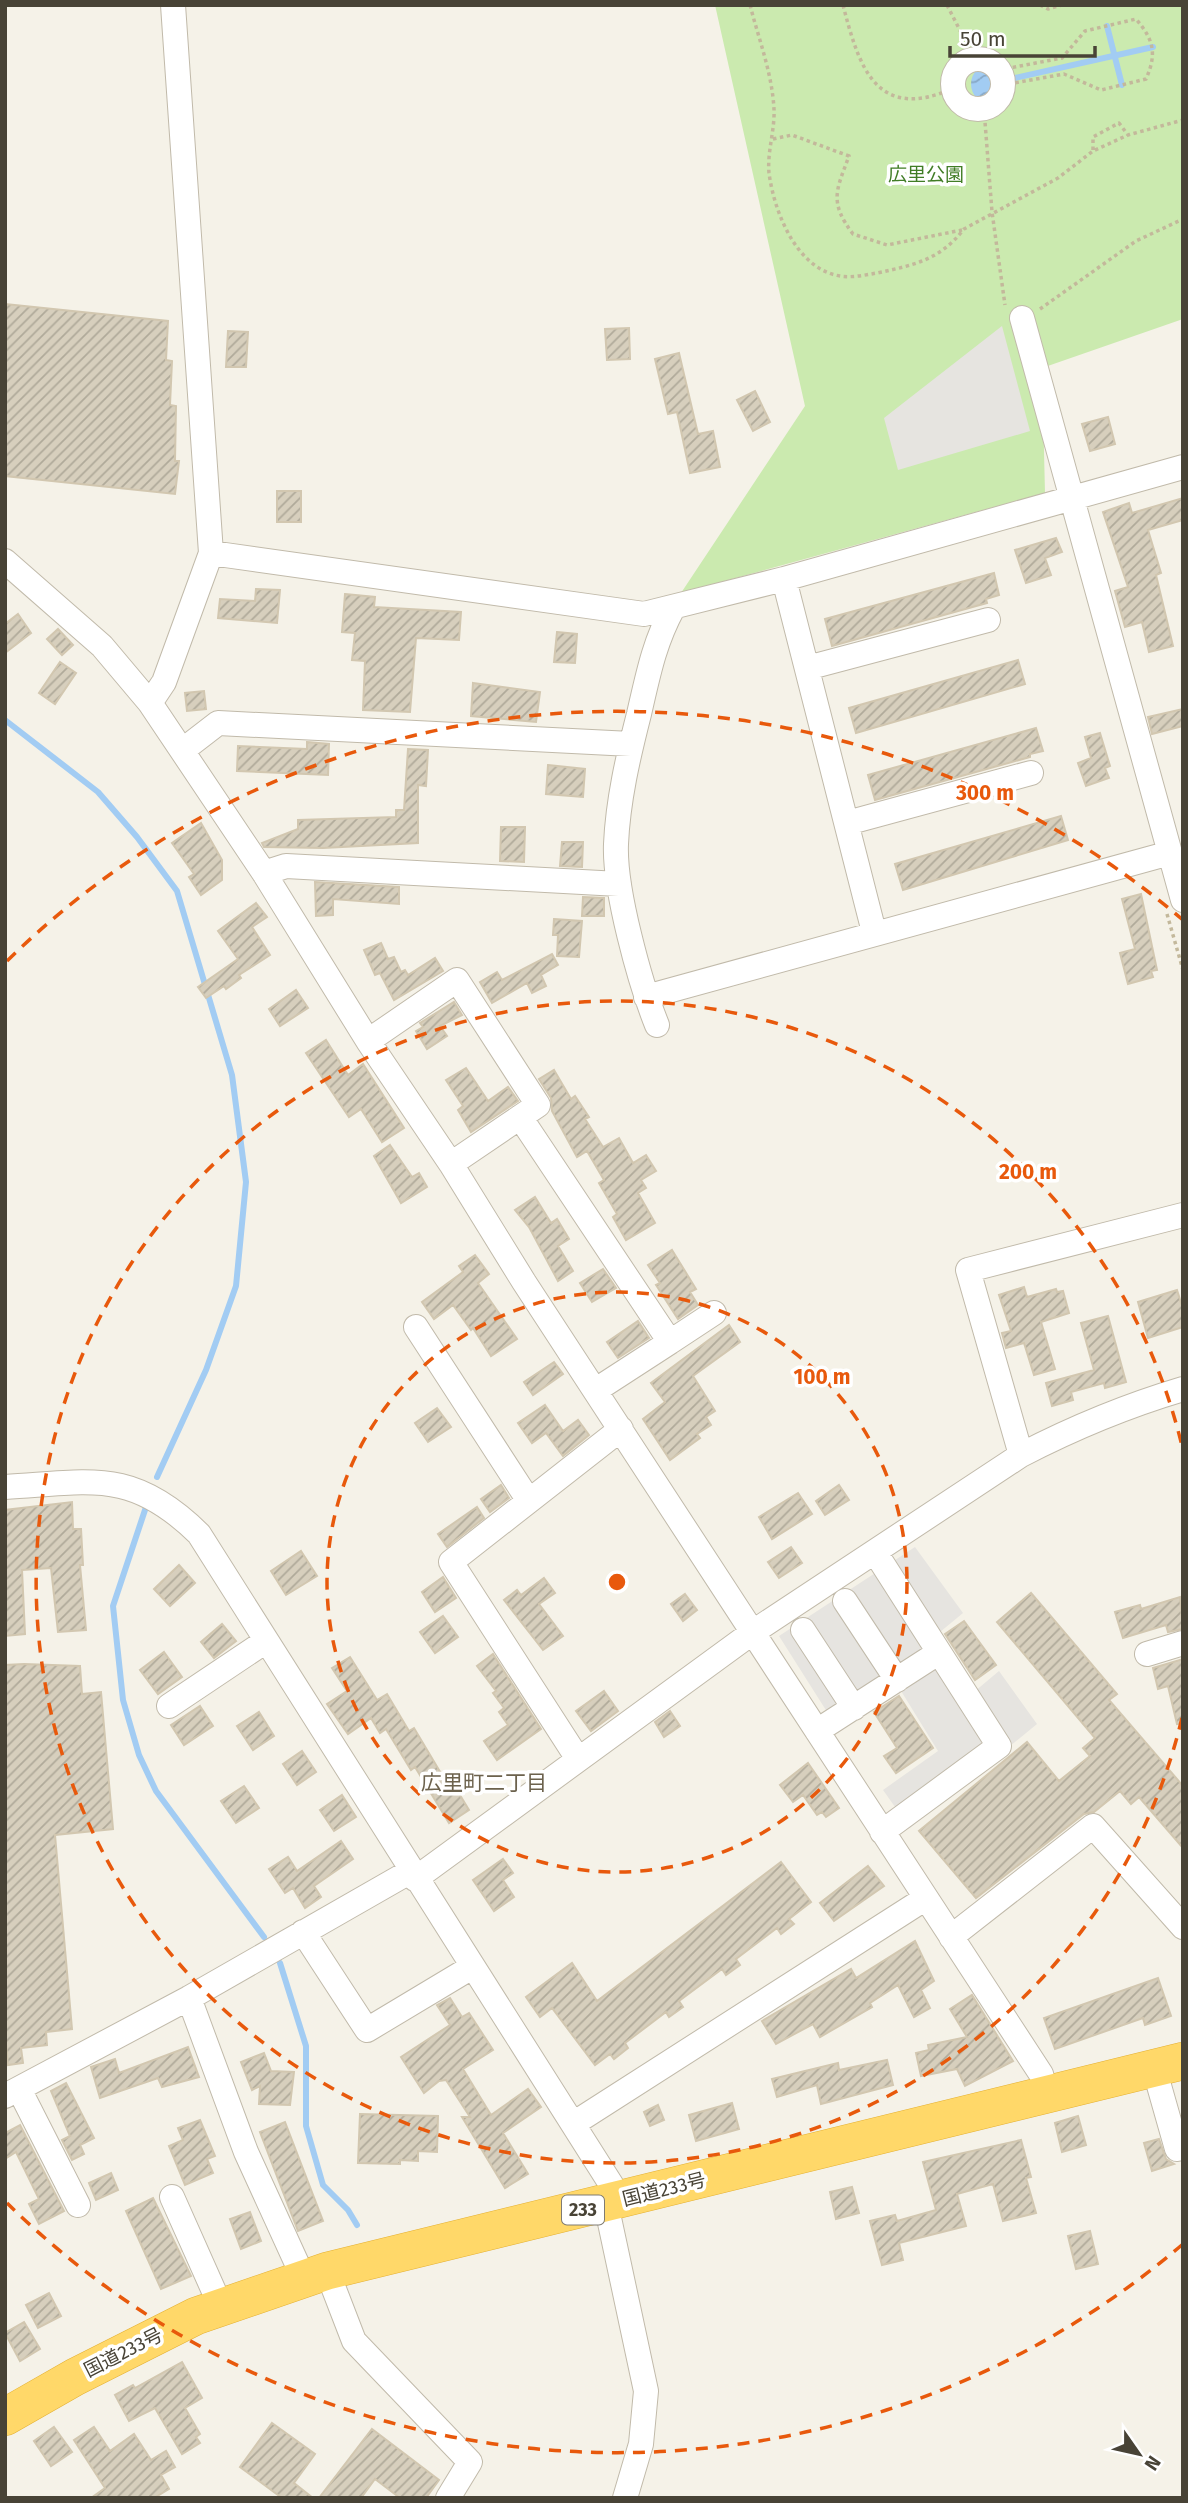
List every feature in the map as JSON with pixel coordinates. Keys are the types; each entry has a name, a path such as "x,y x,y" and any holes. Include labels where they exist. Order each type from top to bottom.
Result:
{"highway":[{"name":"国道233号","path":"5,2417 75,2377 196,2315 315,2275 1168,2065"}],"street":[{"path":"150,704 164,682 211,553 173,5"},
{"path":"985,60 1001,77 998,100 984,109 968,107 961,102 954,88 957,72 969,61 985,60"},
{"path":"1022,318 1174,849 1183,900"},
{"path":"211,553 644,614 785,579 1183,467"},
{"path":"5,561 102,646 150,704 183,750 264,873 368,1041 451,1164 1041,2074 1047,2094"},
{"path":"785,579 874,932"},
{"path":"657,1025 646,997 619,884 616,847 622,786 656,639 673,608"},
{"path":"807,668 988,620"},
{"path":"183,750 218,723 631,744"},
{"path":"847,823 1031,773"},
{"path":"646,997 1174,849"},
{"path":"264,873 286,866 619,884"},
{"path":"368,1041 457,980 538,1105 451,1164"},
{"path":"520,1117 670,1342"},
{"path":"1021,1455 968,1270 1183,1215"},
{"path":"596,1390 714,1313"},
{"path":"416,1327 529,1501"},
{"path":"78,2204 12,2092 189,1998 303,1932 413,1875 752,1632 1021,1455 1062,1434 1139,1402 1183,1389"},
{"path":"578,1759 451,1562 621,1429"},
{"path":"5,1488 92,1482 125,1485 177,1512 199,1534 573,2124 613,2202 646,2391 641,2444 625,2498"},
{"path":"875,1552 999,1746 882,1832"},
{"path":"845,1601 897,1680"},
{"path":"803,1630 853,1707"},
{"path":"169,1706 266,1641"},
{"path":"1147,1654 1183,1643"},
{"path":"817,1731 938,1653"},
{"path":"951,1937 1093,1826 1183,1927"},
{"path":"573,2124 926,1898"},
{"path":"303,1932 367,2030 472,1967"},
{"path":"189,1998 246,2152 354,2341 470,2462 448,2498"},
{"path":"1168,2065 1177,2149 1183,2148"},
{"path":"172,2197 221,2307"}],"path":[{"path":"750,5 769,74 773,139 769,169 774,198 799,249 815,265 839,276 860,276 923,264 954,243 964,229"},
{"path":"843,5 854,47 866,75 879,88 902,97 920,99 954,88"},
{"path":"947,5 969,48 969,61"},
{"path":"1040,5 1048,9 1062,5"},
{"path":"1136,19 1150,35 1155,59 1146,79 1101,90 1064,74 1001,77 1062,58 1085,31 1136,19"},
{"path":"984,109 992,212 1009,323 1036,312 1136,241 1183,219"},
{"path":"773,139 792,135 849,156 837,189 836,204 848,227 860,238 887,245 941,236 964,229 1058,178 1093,151 1128,135 1183,120"},
{"path":"1093,151 1093,137 1119,123 1128,135"}],"green space":[{"name":"広里公園","path":"715,5 1183,5 1183,319 1042,368 1045,493 681,593 805,406"}],"shaded area":[{"path":"1002,326 1030,431 898,470 884,418"},
{"path":"915,1547 963,1613 934,1637 974,1692 999,1671 1037,1724 910,1828 883,1790 938,1751 898,1686 836,1726 779,1636"}],"water":[{"path":"992,63 1007,69 1013,84 1007,99 992,105 977,99 971,84 977,69"}],"building":[{"path":"5,304 168,321 166,360 172,361 170,405 176,406 175,461 179,461 175,494 5,476"},
{"path":"629,328 630,359 607,360 605,329"},
{"path":"228,331 248,332 246,367 226,367"},
{"path":"679,353 698,434 713,431 720,467 690,473 677,412 668,414 655,359"},
{"path":"755,391 770,422 753,431 737,400"},
{"path":"1108,417 1115,444 1090,451 1082,424"},
{"path":"277,491 301,491 301,522 277,522"},
{"path":"1183,498 1183,520 1148,530 1161,573 1156,575 1173,646 1149,652 1142,622 1125,627 1115,591 1128,587 1103,512 1129,503 1132,513"},
{"path":"1056,538 1062,552 1045,558 1051,575 1026,583 1015,550"},
{"path":"994,573 999,595 986,599 987,603 832,646 825,619"},
{"path":"256,589 280,590 277,623 218,618 220,599 255,601"},
{"path":"345,594 375,597 374,607 461,612 459,640 416,638 410,712 363,710 365,661 352,660 355,633 342,632"},
{"path":"18,614 31,633 5,653 5,624"},
{"path":"58,629 73,645 62,655 47,639"},
{"path":"557,632 577,634 575,663 554,662"},
{"path":"1018,660 1025,684 856,733 849,708"},
{"path":"60,662 76,673 55,704 39,693"},
{"path":"473,683 540,692 536,722 471,716"},
{"path":"204,691 206,709 187,711 185,693"},
{"path":"1183,709 1183,726 1152,734 1148,717"},
{"path":"1036,728 1043,751 1030,754 1030,757 875,800 868,775"},
{"path":"1100,733 1110,766 1105,768 1109,778 1086,786 1078,763 1091,758 1085,737"},
{"path":"307,742 329,744 328,775 237,771 238,746 307,749"},
{"path":"408,749 428,750 426,786 418,785 418,843 323,848 264,847 262,843 298,829 298,820 396,817 396,810 404,810"},
{"path":"548,765 585,769 583,797 546,794"},
{"path":"1061,816 1068,840 903,890 895,864"},
{"path":"201,823 222,860 222,880 201,895 189,877 194,874 172,843"},
{"path":"501,827 525,827 524,862 500,861"},
{"path":"562,842 583,842 582,867 560,866"},
{"path":"315,882 399,887 399,904 333,899 333,915 316,916"},
{"path":"1141,894 1157,970 1151,971 1153,977 1128,984 1120,953 1135,949 1122,899"},
{"path":"583,897 604,898 604,916 582,916"},
{"path":"256,903 267,917 252,927 270,955 239,975 241,978 226,989 224,986 206,998 198,987 238,959 218,931"},
{"path":"554,919 582,921 579,957 557,956 558,935 553,935"},
{"path":"381,943 388,959 394,957 401,972 405,970 408,975 435,958 443,971 394,1000 380,973 375,975 364,950"},
{"path":"552,954 558,965 541,975 546,986 532,993 527,983 492,1003 480,982 497,972 502,980"},
{"path":"296,990 308,1008 280,1026 269,1009"},
{"path":"454,1002 462,1015 440,1026 447,1036 427,1049 416,1031 423,1027 420,1023"},
{"path":"326,1040 348,1075 363,1064 404,1128 382,1142 361,1109 349,1117 306,1053"},
{"path":"466,1068 488,1101 508,1087 518,1101 471,1132 458,1110 463,1106 446,1080"},
{"path":"554,1070 571,1099 575,1096 589,1117 585,1119 603,1147 619,1138 633,1163 646,1155 656,1171 641,1180 646,1188 638,1193 655,1223 626,1240 613,1217 617,1214 599,1183 604,1180 587,1151 577,1157 552,1111 551,1098 539,1079"},
{"path":"390,1145 412,1177 419,1173 427,1187 401,1203 374,1156"},
{"path":"535,1197 551,1223 557,1219 569,1239 558,1246 573,1271 558,1281 529,1227 515,1210"},
{"path":"672,1250 696,1289 690,1292 698,1305 678,1319 656,1285 660,1283 648,1265"},
{"path":"475,1255 489,1274 478,1283 517,1339 491,1356 473,1328 471,1330 453,1305 434,1319 422,1302 463,1272 459,1266"},
{"path":"603,1269 616,1288 592,1302 580,1283"},
{"path":"1024,1287 1027,1297 1056,1289 1057,1292 1063,1291 1069,1313 1041,1322 1055,1369 1034,1375 1024,1343 1006,1348 1002,1333 1011,1331 999,1295"},
{"path":"1177,1290 1183,1309 1183,1327 1148,1338 1138,1302"},
{"path":"1108,1316 1126,1382 1105,1388 1104,1383 1071,1392 1073,1400 1052,1406 1046,1383 1094,1370 1081,1323"},
{"path":"638,1321 649,1338 618,1358 607,1342"},
{"path":"729,1325 740,1342 693,1376 715,1411 706,1417 711,1425 697,1434 700,1438 670,1460 643,1419 665,1402 651,1383"},
{"path":"554,1362 563,1374 533,1395 524,1382"},
{"path":"545,1405 563,1431 578,1420 589,1435 563,1456 546,1433 532,1443 518,1423"},
{"path":"437,1408 451,1427 428,1442 415,1423"},
{"path":"501,1485 509,1498 490,1512 481,1499"},
{"path":"839,1485 849,1500 825,1515 816,1501"},
{"path":"798,1493 812,1514 772,1539 759,1517"},
{"path":"72,1502 73,1529 81,1529 83,1565 80,1565 86,1630 58,1632 51,1568 22,1570 25,1634 5,1636 5,1510"},
{"path":"477,1507 484,1518 447,1547 438,1534"},
{"path":"791,1547 802,1563 779,1578 768,1562"},
{"path":"301,1551 317,1576 286,1595 271,1571"},
{"path":"179,1565 195,1583 170,1606 154,1589"},
{"path":"443,1577 456,1598 435,1612 422,1592"},
{"path":"544,1578 555,1593 539,1604 563,1636 543,1650 504,1600 517,1590 521,1595"},
{"path":"1031,1593 1117,1694 1109,1700 1183,1786 1183,1848 1139,1797 1131,1804 1120,1791 1094,1812 1084,1814 976,1898 919,1831 1027,1742 1059,1781 1090,1756 1083,1748 1095,1738 997,1622"},
{"path":"685,1594 697,1610 683,1621 671,1604"},
{"path":"1180,1597 1183,1629 1168,1632 1166,1625 1123,1638 1115,1612 1140,1605 1141,1609"},
{"path":"443,1616 458,1637 435,1653 420,1632"},
{"path":"964,1621 996,1665 975,1680 945,1634"},
{"path":"222,1624 236,1641 214,1658 201,1642"},
{"path":"164,1652 182,1677 158,1694 140,1670"},
{"path":"493,1654 541,1729 497,1760 484,1741 508,1725 499,1712 504,1708 493,1693 496,1691 477,1666"},
{"path":"350,1657 377,1700 387,1694 409,1731 414,1728 442,1775 446,1772 469,1810 449,1823 415,1767 411,1770 386,1729 380,1733 371,1718 348,1734 327,1704 347,1691 332,1668"},
{"path":"1183,1659 1183,1723 1177,1724 1168,1686 1158,1689 1153,1668"},
{"path":"5,1665 80,1666 82,1694 101,1692 113,1829 55,1835 72,2029 46,2032 47,2045 21,2048 23,2063 8,2065 5,2034"},
{"path":"604,1691 618,1711 591,1731 576,1711"},
{"path":"899,1696 933,1748 896,1773 884,1756 897,1748 874,1712"},
{"path":"200,1706 213,1726 184,1745 171,1725"},
{"path":"670,1711 680,1726 664,1737 655,1722"},
{"path":"259,1712 274,1736 253,1750 237,1726"},
{"path":"302,1751 316,1772 297,1785 283,1764"},
{"path":"808,1763 839,1808 826,1817 822,1812 817,1815 803,1795 793,1802 780,1785"},
{"path":"244,1786 259,1808 236,1823 221,1801"},
{"path":"342,1795 356,1817 334,1831 320,1810"},
{"path":"341,1841 353,1859 314,1886 321,1897 305,1908 293,1888 285,1893 269,1869 288,1857 297,1871"},
{"path":"503,1859 513,1873 503,1880 514,1897 494,1911 473,1880"},
{"path":"781,1862 811,1902 789,1919 794,1924 781,1934 777,1928 736,1959 740,1965 726,1975 722,1969 679,2001 683,2007 669,2017 666,2012 625,2043 628,2048 614,2059 610,2054 595,2065 552,2008 540,2017 526,1997 572,1963 597,2001"},
{"path":"868,1866 884,1886 834,1921 820,1903"},
{"path":"915,1941 934,1981 921,1990 930,2008 914,2017 898,1985 870,2003 872,2007 820,2037 813,2024 776,2044 762,2021 851,1969 856,1978"},
{"path":"1158,1978 1171,2016 1145,2025 1143,2018 1055,2049 1044,2018"},
{"path":"972,1995 1013,2061 965,2086 957,2069 921,2076 916,2053 929,2050 928,2045 967,2037 950,2009"},
{"path":"450,1998 462,2017 469,2013 493,2050 463,2069 491,2115 528,2089 541,2107 503,2133 528,2174 505,2188 462,2117 470,2117 446,2080 439,2081 424,2093 401,2057 450,2025 437,2005"},
{"path":"188,2047 199,2077 162,2087 158,2078 100,2098 91,2067 115,2059 119,2073"},
{"path":"264,2053 271,2071 294,2072 290,2105 259,2104 260,2086 252,2090 241,2062"},
{"path":"887,2060 893,2085 821,2104 817,2085 777,2097 772,2079 838,2063 839,2070"},
{"path":"66,2083 94,2138 80,2145 84,2154 72,2160 62,2140 70,2136 51,2091"},
{"path":"732,2103 739,2129 696,2141 689,2115"},
{"path":"658,2105 664,2120 650,2126 644,2112"},
{"path":"360,2114 438,2116 437,2152 418,2151 418,2161 400,2160 400,2164 358,2163"},
{"path":"1078,2116 1086,2145 1062,2152 1055,2123"},
{"path":"200,2120 215,2156 207,2159 213,2173 185,2185 169,2146 183,2140 178,2128"},
{"path":"285,2122 323,2221 298,2231 260,2132"},
{"path":"20,2125 64,2211 39,2224 29,2204 39,2199 16,2152 5,2159 5,2133"},
{"path":"1159,2139 1166,2159 1174,2164 1152,2171 1144,2143"},
{"path":"1021,2140 1031,2177 1026,2178 1036,2213 1003,2221 993,2184 957,2194 966,2226 899,2243 903,2260 882,2265 870,2221 895,2215 897,2221 936,2210 923,2162"},
{"path":"111,2173 118,2190 96,2200 89,2183"},
{"path":"852,2187 859,2213 836,2219 830,2192"},
{"path":"153,2198 191,2276 161,2289 126,2211"},
{"path":"250,2212 261,2241 241,2249 230,2219"},
{"path":"1090,2231 1098,2264 1076,2269 1068,2236"},
{"path":"49,2293 61,2316 38,2328 26,2305"},
{"path":"24,2322 40,2349 20,2361 5,2333"},
{"path":"182,2362 202,2398 185,2408 200,2434 196,2437 200,2443 182,2454 155,2408 129,2421 115,2395 133,2385 135,2388"},
{"path":"272,2423 315,2454 294,2483 313,2498 282,2498 240,2467"},
{"path":"54,2427 72,2452 51,2466 34,2441"},
{"path":"94,2427 110,2451 134,2434 151,2460 166,2451 175,2467 161,2475 169,2489 154,2498 91,2498 105,2488 74,2440"},
{"path":"372,2429 439,2480 426,2498 400,2498 375,2479 361,2498 319,2498"}],"waterway":[{"path":"1107,26 1122,85"},
{"path":"1006,80 1153,47"},
{"path":"5,720 98,792 137,837 177,891 232,1075 246,1182 236,1286 206,1370 157,1477"},
{"path":"146,1507 113,1606 123,1700 139,1755 156,1791 264,1937"},
{"path":"280,1963 306,2046 306,2126 323,2185 348,2210 357,2225"}],"district":[{"name":"広里町二丁目","path":"484,1783"}]}
